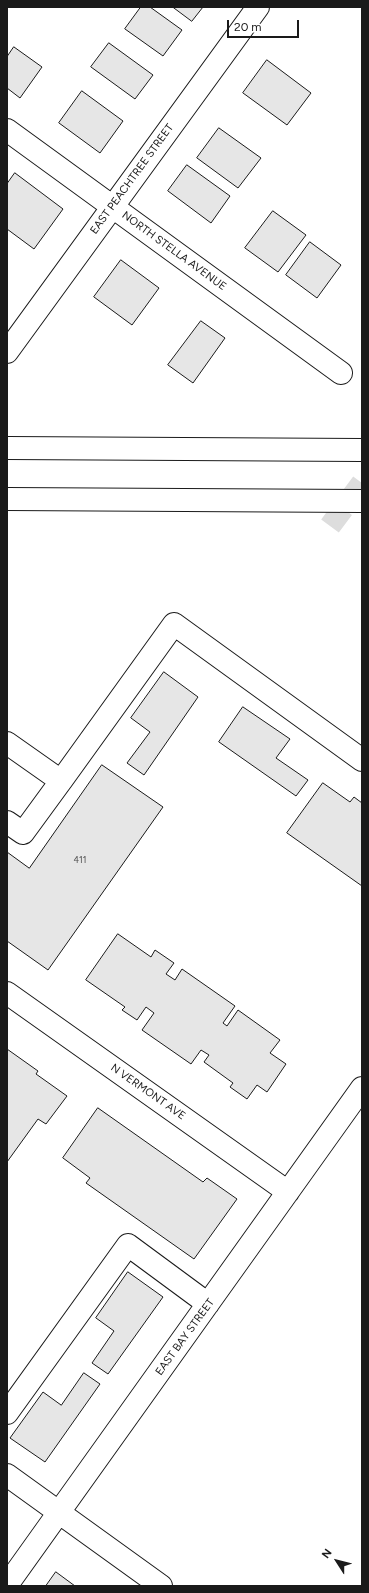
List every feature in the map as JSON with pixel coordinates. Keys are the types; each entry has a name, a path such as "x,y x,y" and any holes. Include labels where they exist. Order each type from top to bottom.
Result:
{"street":[{"name":"EAST PEACHTREE STREET","path":"7,352 258,7"},
{"name":"NORTH STELLA AVENUE","path":"7,130 341,373"},
{"path":"7,448 362,450"},
{"path":"7,499 362,501"},
{"path":"7,822 23,833 174,624 362,760"},
{"path":"7,743 61,781"},
{"name":"N VERMONT AVE","path":"7,993 288,1192"},
{"name":"EAST BAY STREET","path":"7,1585 362,1088"},
{"path":"7,1413 128,1245 208,1304"},
{"path":"7,1475 161,1586"}],"building":[{"path":"141,7 150,7 182,30 163,56 125,29"},
{"path":"173,7 203,7 192,21"},
{"path":"109,43 153,75 135,99 91,67"},
{"path":"14,47 42,67 20,98 7,88 7,57"},
{"path":"267,60 311,93 287,125 243,93"},
{"path":"82,91 123,121 100,153 59,123"},
{"path":"219,128 261,158 238,188 197,158"},
{"path":"187,165 230,196 211,223 168,191"},
{"path":"15,173 63,209 34,249 7,229 7,184"},
{"path":"273,211 306,235 278,272 245,248"},
{"path":"310,242 341,265 317,298 286,275"},
{"path":"121,260 159,288 132,325 94,297"},
{"path":"201,321 225,338 193,383 168,365"},
{"path":"164,672 198,697 144,775 127,763 150,732 131,718"},
{"path":"243,707 290,739 276,758 308,780 296,796 219,742"},
{"path":"102,765 163,807 48,970 7,941 7,852 29,868"},
{"path":"323,783 350,802 354,797 362,803 362,886 287,833"},
{"path":"118,934 151,957 155,950 174,963 166,974 175,980 182,969 235,1006 223,1023 227,1026 238,1010 280,1040 270,1053 286,1064 267,1092 257,1085 247,1099 230,1087 233,1083 204,1062 209,1055 201,1050 191,1064 142,1030 154,1013 146,1007 137,1020 122,1010 125,1007 86,980"},
{"path":"7,1049 38,1071 36,1074 67,1096 46,1124 38,1119 7,1162"},
{"path":"98,1108 203,1182 207,1178 237,1199 194,1259 86,1183 90,1178 63,1158"},
{"path":"128,1272 163,1297 108,1374 92,1363 114,1331 96,1318"},
{"path":"84,1373 100,1384 45,1462 10,1438 43,1392 61,1405"},
{"path":"56,1572 75,1586 46,1586"}],"tunnel":[{"path":"330,526 362,483"}]}
